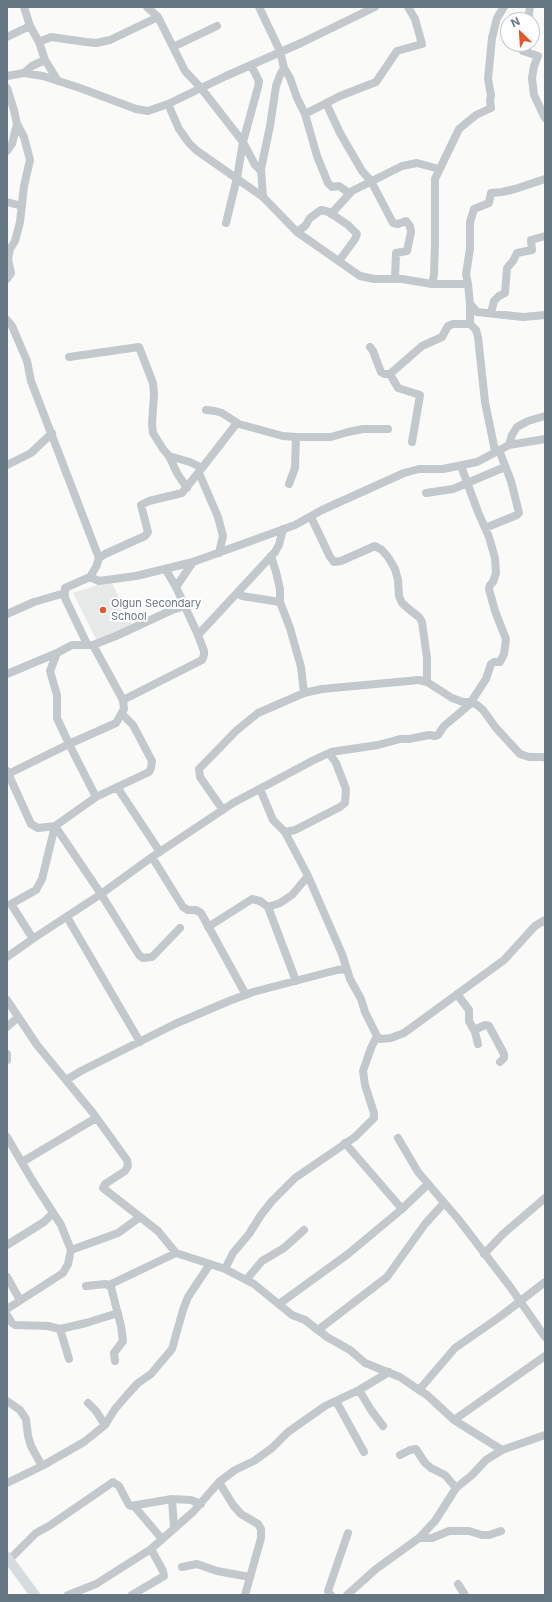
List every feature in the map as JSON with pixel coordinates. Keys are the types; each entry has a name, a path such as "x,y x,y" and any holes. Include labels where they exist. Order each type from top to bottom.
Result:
{"main road":[{"path":"8,1560 35,1595"}],"street":[{"path":"24,7 30,26 39,42 45,60 58,81"},
{"path":"147,7 158,17 185,71 202,88 243,142 255,165 261,171"},
{"path":"7,76 24,74 43,76 136,109 148,111 168,104 375,7"},
{"path":"305,114 326,103 376,82 397,51 422,44 414,19 408,7"},
{"path":"432,284 436,243 434,185 459,129 476,115 491,108 490,101 492,95 488,79 492,38 497,18 504,7"},
{"path":"262,8 280,51 284,68 290,78 296,98 305,114 317,156 328,183 332,187 341,187 349,194"},
{"path":"39,42 51,37 96,43 110,40 158,17"},
{"path":"7,37 30,26"},
{"path":"173,46 217,26"},
{"path":"526,52 538,56 534,66 532,78 534,95 545,118"},
{"path":"24,74 32,66 45,60"},
{"path":"226,223 237,178 243,142 258,87 257,75 251,65"},
{"path":"264,197 261,171 276,86 284,68"},
{"path":"7,88 17,124 24,137 30,160 24,186 20,222 15,241 10,249 8,258 11,273 7,279"},
{"path":"326,103 356,161 371,181 393,223 398,224 406,222 410,226 411,232 407,251 396,254 395,279"},
{"path":"168,104 179,129 189,143 254,192 264,197 297,232 360,276 374,280 395,279 432,284 468,284"},
{"path":"7,151 12,144 17,124"},
{"path":"331,214 349,194 371,181 402,166 417,164 440,169"},
{"path":"485,528 519,513 518,504 506,467 497,451 485,402 478,337 476,330 470,324 470,304 466,274 470,250 470,222 474,209 489,203 491,193 509,191 545,180"},
{"path":"7,202 22,206"},
{"path":"297,232 305,226 310,218 321,210 331,214 348,225 357,234 355,239 339,260"},
{"path":"491,313 494,300 505,293 507,268 517,253 532,250 531,240 545,236"},
{"path":"470,304 477,312 523,317 545,315"},
{"path":"7,320 12,326 27,361 31,382 52,433 99,558"},
{"path":"370,347 381,372 384,374 390,374 422,346 442,337 448,326 453,324 470,324"},
{"path":"69,357 139,347 153,383 153,433 163,450 169,456 177,473 187,488"},
{"path":"390,374 398,388 420,395 412,442"},
{"path":"206,410 222,413 237,423 282,436 331,437 363,429 388,429"},
{"path":"509,445 512,435 517,427 528,421 545,416"},
{"path":"122,714 133,725 152,761 149,772 96,797 55,826 38,828 31,824 8,773 116,723 124,709 123,700 65,598 65,588 90,577 99,558 105,554 145,536 148,532 141,505 143,503 182,494 237,423"},
{"path":"7,465 31,453 52,433"},
{"path":"289,484 295,468 296,437"},
{"path":"90,577 99,581 166,570 194,562 283,529 404,473 419,469 432,470 461,466 477,462 509,445 545,439"},
{"path":"169,456 190,462 200,470 218,517 223,536 219,553"},
{"path":"7,957 101,894 152,857 223,810 260,789 329,753 378,745 400,739 409,739 429,735 435,736 471,702 486,679 491,664 494,662 500,662 504,654 506,639 495,611 489,589 496,572 496,563 485,528 461,466"},
{"path":"426,493 453,489 493,471 506,467"},
{"path":"310,517 334,562 341,561 374,546 382,550 388,557 395,569 398,580 399,596 402,603 419,617 422,622 427,658 426,682"},
{"path":"198,635 279,545 283,529"},
{"path":"223,536 235,548"},
{"path":"270,556 279,584 280,602 290,628 301,667 304,693"},
{"path":"176,587 194,562"},
{"path":"123,700 202,660 204,651 198,635 176,587 166,570"},
{"path":"7,614 34,602 65,593"},
{"path":"237,593 242,596 280,602"},
{"path":"7,674 72,645 90,644 116,636 172,610 185,606"},
{"path":"57,653 50,671 57,695 57,718 96,797"},
{"path":"223,810 200,777 199,770 218,747 251,718 258,713 304,693 348,686 419,680 426,682 452,698 464,702 471,702 483,710 496,728 520,754 529,757 545,758"},
{"path":"285,832 295,830 340,807 345,802 346,789 336,763 329,753"},
{"path":"117,787 160,852"},
{"path":"260,789 273,820 285,832 308,876 342,954 346,969 361,999 365,1012 380,1039 386,1039 404,1033 504,960 536,926 545,920"},
{"path":"55,826 101,894 139,955 143,958 152,957 180,928"},
{"path":"34,938 9,905 36,890 42,879 55,826"},
{"path":"290,842 295,830"},
{"path":"152,857 183,907 188,910 196,910 201,913 246,995"},
{"path":"268,907 280,903 292,895 308,876"},
{"path":"208,927 252,899 260,901 268,907 296,981"},
{"path":"67,917 140,1042"},
{"path":"66,1080 175,1024 246,995 337,970 346,969"},
{"path":"457,994 469,1010 469,1022 474,1030 478,1044"},
{"path":"7,1000 37,1045 96,1118 127,1160 128,1166 125,1171 105,1184 103,1188 158,1231 176,1253 225,1269 246,1280 292,1315 305,1320 327,1337 350,1350 364,1363 389,1372 428,1395 454,1420 502,1450"},
{"path":"7,1027 18,1017"},
{"path":"474,1030 485,1025 489,1026 504,1054 504,1058 500,1062"},
{"path":"225,1269 233,1253 249,1234 272,1201 295,1178 355,1137 374,1118 374,1113 365,1085 363,1071 377,1036"},
{"path":"7,1054 7,1060"},
{"path":"22,1162 96,1118"},
{"path":"7,1137 61,1225 71,1250 68,1264 63,1273 7,1309"},
{"path":"398,1138 418,1172 459,1220 545,1337"},
{"path":"345,1143 402,1209"},
{"path":"279,1304 348,1254 402,1209 428,1184"},
{"path":"484,1254 503,1234 545,1198"},
{"path":"318,1330 387,1277 425,1224 444,1203"},
{"path":"7,1245 44,1222 53,1212"},
{"path":"71,1250 118,1232 140,1217"},
{"path":"246,1280 262,1261 284,1248 304,1230"},
{"path":"86,1286 109,1285 176,1253"},
{"path":"7,1483 42,1466 84,1442 105,1425 123,1400 138,1383 151,1374 172,1349 188,1297 210,1264"},
{"path":"7,1277 20,1300"},
{"path":"419,1390 454,1348 520,1302 545,1282"},
{"path":"109,1285 111,1287 118,1313 123,1341 114,1353 115,1361"},
{"path":"7,1315 15,1325 60,1328 118,1313"},
{"path":"60,1328 69,1359"},
{"path":"454,1420 545,1356"},
{"path":"68,1595 96,1584 151,1549 201,1504 219,1482 235,1470 260,1457 272,1448 288,1432 325,1406 358,1390 389,1372"},
{"path":"358,1390 384,1426"},
{"path":"7,1401 20,1410 26,1419 31,1446 42,1466"},
{"path":"336,1401 364,1452"},
{"path":"88,1403 96,1411 105,1425"},
{"path":"347,1595 376,1569 419,1538 435,1520 456,1488 472,1475 486,1460 502,1450 545,1435"},
{"path":"400,1455 416,1449 431,1468 445,1475 456,1488"},
{"path":"8,1560 36,1533 49,1526 113,1482 119,1486 129,1505 134,1506 172,1499 191,1500 201,1504"},
{"path":"219,1482 233,1505 241,1514 258,1524 261,1529 261,1538 245,1595"},
{"path":"172,1499 174,1528"},
{"path":"134,1506 162,1539"},
{"path":"419,1538 432,1538 449,1531 469,1531 482,1535 489,1535 502,1531"},
{"path":"331,1595 328,1591 348,1533"},
{"path":"132,1595 164,1576 163,1571 151,1549"},
{"path":"182,1567 197,1564 217,1571 250,1577"},
{"path":"458,1584 465,1595"}],"shaded area":[{"name":"Olgun Secondary School","path":"111,581 133,626 97,641 73,593"}],"place":[{"name":"Olgun Secondary School","path":"103,610"}]}
